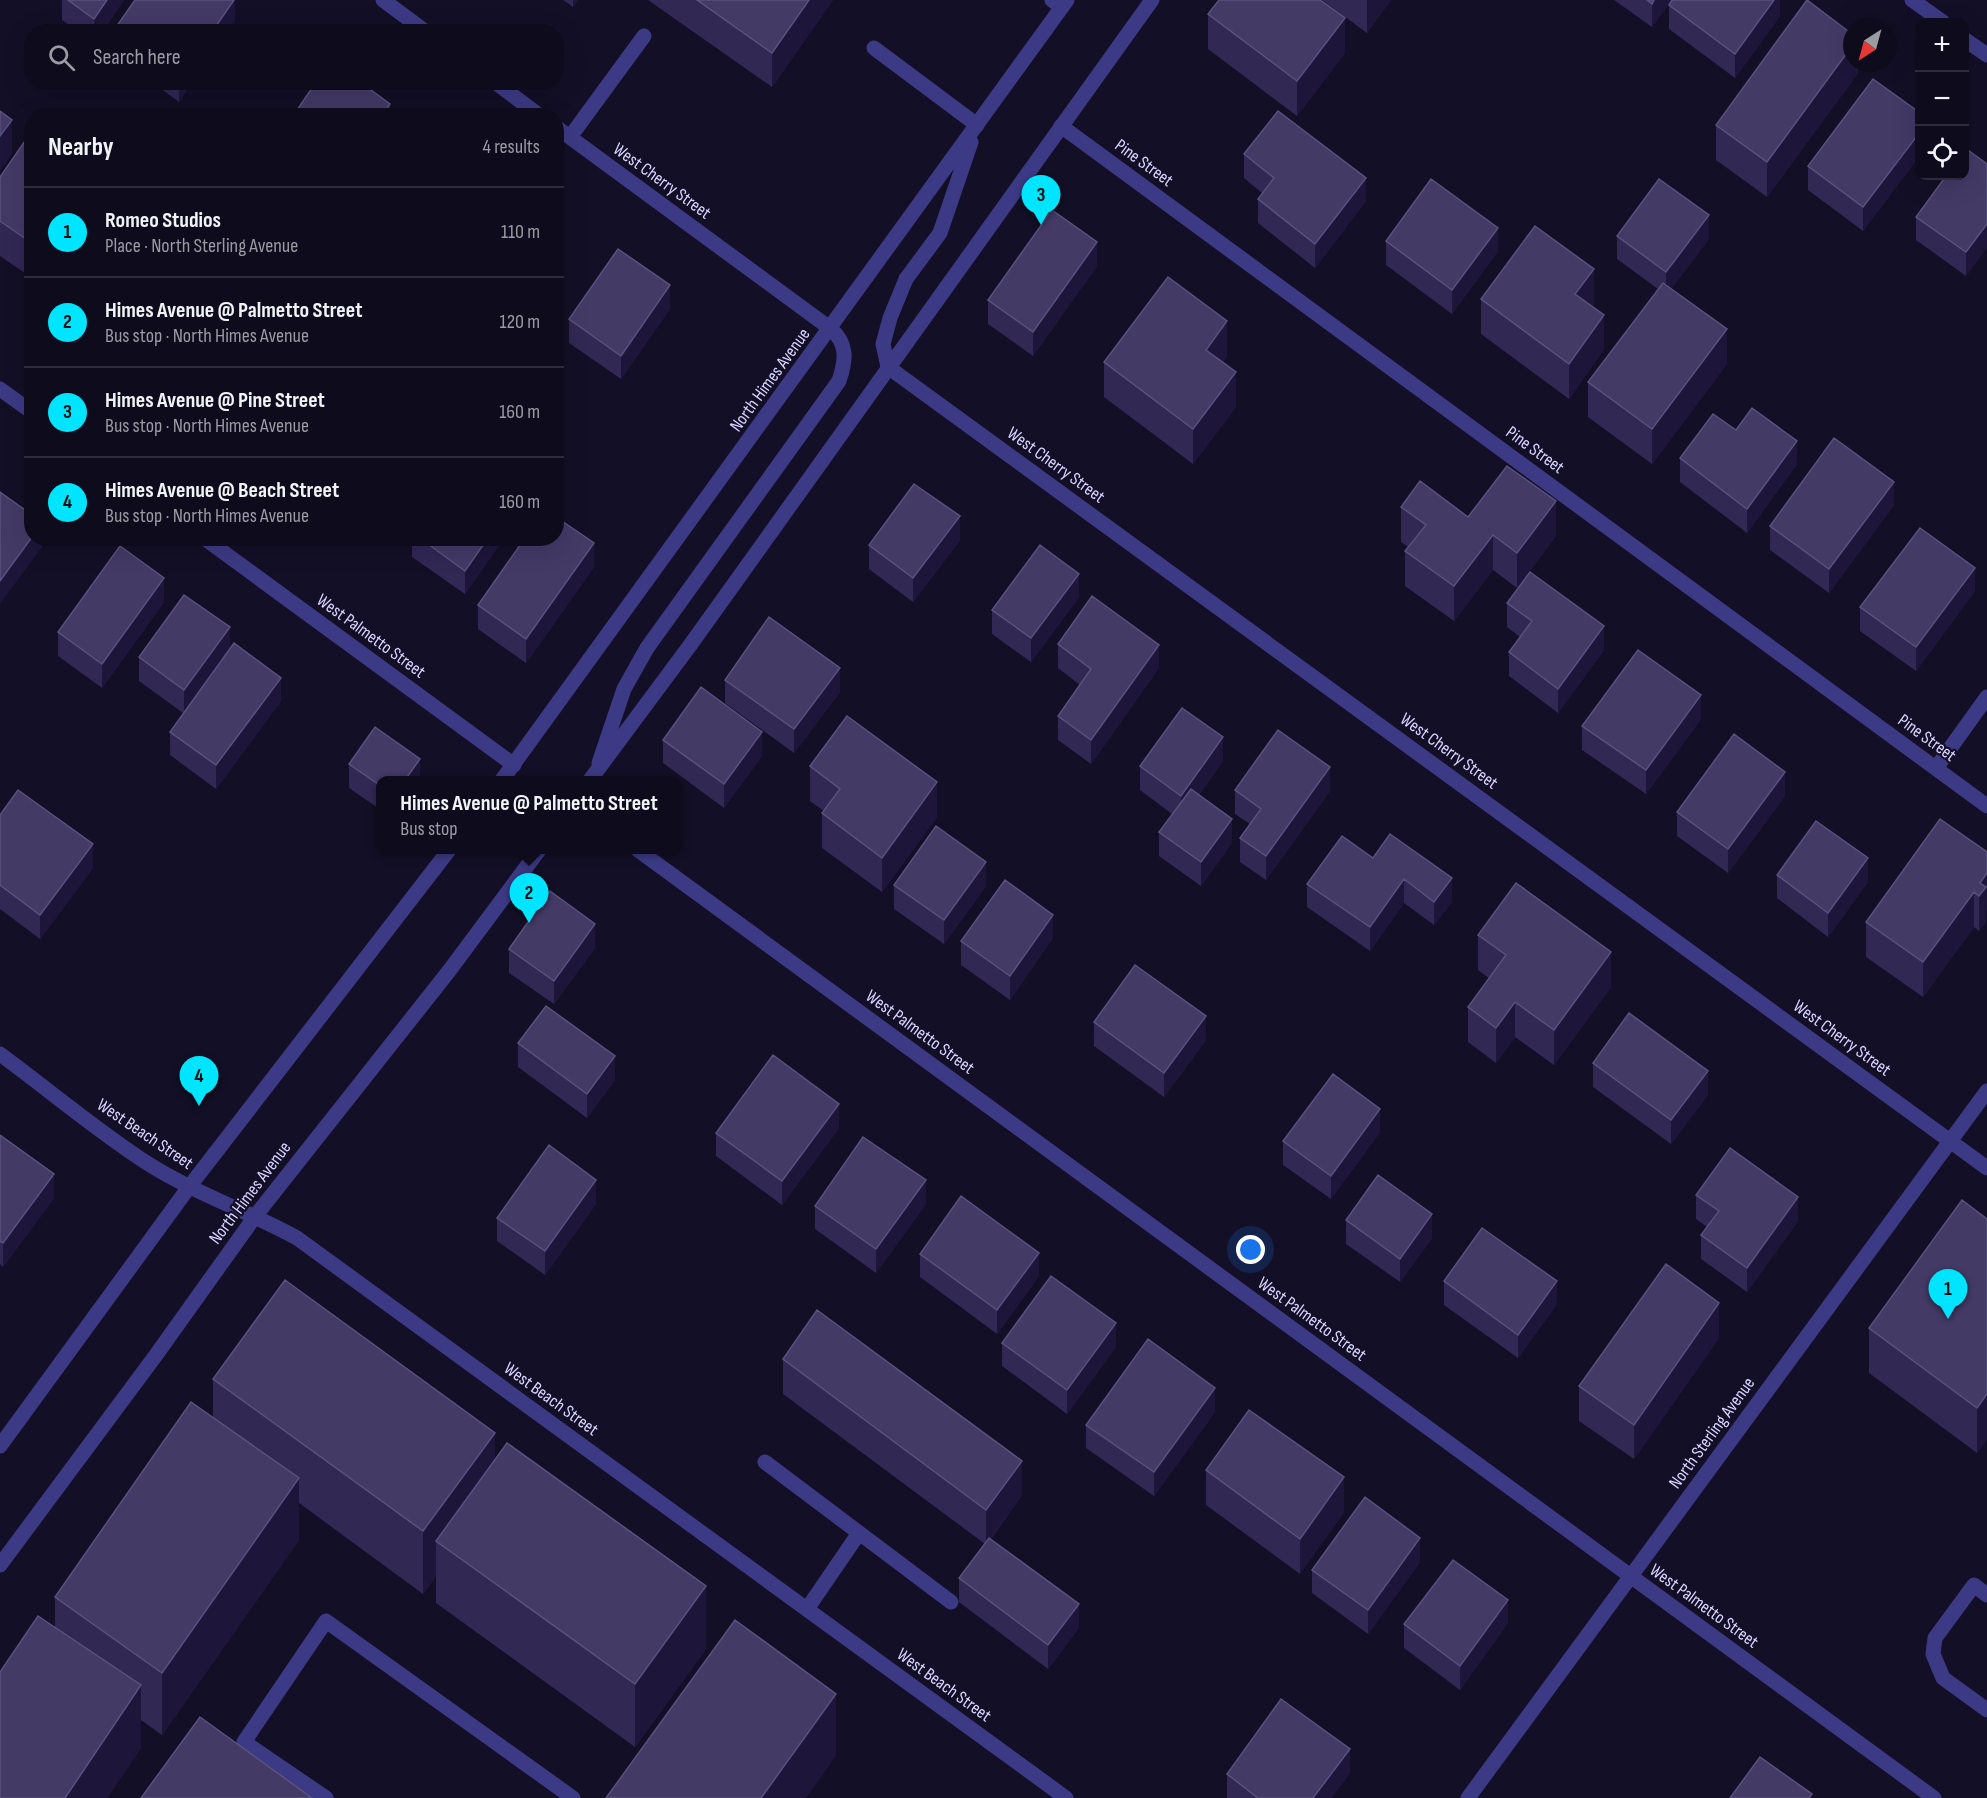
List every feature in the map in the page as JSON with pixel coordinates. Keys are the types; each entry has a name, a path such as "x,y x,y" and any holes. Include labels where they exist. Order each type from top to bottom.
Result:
{"street":[{"path":"383,0 415,24"},
{"path":"594,776 1152,0"},
{"path":"1912,0 1937,18"},
{"name":"North Himes Avenue","path":"505,776 831,329 977,125 1061,2"},
{"path":"570,137 644,36"},
{"path":"1969,42 1987,55"},
{"path":"874,48 977,125 940,233 906,279 890,318 883,344 888,367"},
{"path":"506,90 529,108"},
{"name":"Pine Street","path":"1061,126 1987,806"},
{"name":"West Cherry Street","path":"564,133 831,329"},
{"path":"594,776 608,729 624,689 647,648 839,381 845,364 845,351 840,337 831,329"},
{"name":"West Cherry Street","path":"888,367 1987,1168"},
{"path":"0,389 24,406"},
{"name":"West Palmetto Street","path":"215,546 514,765"},
{"path":"1935,768 1987,697"},
{"path":"0,1446 189,1187 445,854"},
{"name":"North Himes Avenue","path":"0,1565 156,1355 256,1215 449,971 535,854"},
{"name":"West Palmetto Street","path":"645,854 1934,1798"},
{"name":"West Beach Street","path":"0,1054 147,1163 189,1187 256,1215 297,1238 1066,1798"},
{"name":"North Sterling Avenue","path":"1468,1798 1987,1091"},
{"path":"765,1462 951,1602"},
{"path":"807,1609 859,1533"},
{"path":"1987,1595 1974,1585 1935,1638 1934,1654 1943,1678 1987,1710"},
{"path":"326,1798 244,1742 326,1621 573,1798"}],"building":[{"path":"68,0 107,0 94,19"},
{"path":"135,0 234,0 218,24 118,24"},
{"path":"697,0 809,0 772,53"},
{"path":"1219,0 1320,0 1345,18 1297,81 1208,14"},
{"path":"1672,0 1774,0 1735,54 1669,5"},
{"path":"1807,0 1843,27 1843,58 1767,162 1716,125"},
{"path":"1873,79 1915,109 1915,139 1863,207 1808,166"},
{"path":"311,90 371,90 390,104 387,108 298,108"},
{"path":"0,111 12,120 0,136"},
{"path":"1278,111 1366,178 1315,244 1258,199 1274,178 1244,154"},
{"path":"24,142 24,238 0,221 0,177"},
{"path":"1969,151 1987,164 1987,224 1966,252 1916,217 1943,180 1969,180"},
{"path":"1431,179 1498,228 1452,290 1386,241"},
{"path":"1659,179 1709,215 1666,272 1617,236"},
{"path":"1052,210 1097,242 1033,332 988,300"},
{"path":"1535,226 1594,269 1575,294 1604,315 1569,364 1481,299"},
{"path":"618,249 670,285 621,356 569,319"},
{"path":"1168,277 1227,321 1206,350 1236,372 1193,429 1104,362"},
{"path":"1663,283 1727,329 1652,429 1588,382"},
{"path":"1752,408 1797,441 1747,509 1680,458 1713,414 1736,430"},
{"path":"1834,438 1894,482 1829,569 1770,526"},
{"path":"1507,466 1556,501 1517,553 1493,535 1454,586 1405,551 1426,525 1401,507 1420,481 1468,517"},
{"path":"914,484 960,516 913,578 869,545"},
{"path":"0,492 24,509 25,546 0,581"},
{"path":"564,522 594,543 526,639 478,605 519,546 564,546"},
{"path":"1920,528 1975,568 1916,647 1860,607"},
{"path":"1040,545 1079,574 1031,638 992,610"},
{"path":"120,546 164,578 102,664 58,632"},
{"path":"431,546 482,546 465,571"},
{"path":"1530,572 1604,626 1558,689 1509,652 1532,621 1507,603"},
{"path":"184,595 230,627 184,690 139,657"},
{"path":"1092,596 1159,645 1091,740 1058,716 1091,669 1058,644"},
{"path":"769,617 840,668 794,729 725,680"},
{"path":"234,643 281,678 216,765 170,732"},
{"path":"1638,650 1701,695 1646,770 1582,726"},
{"path":"701,687 762,732 724,784 663,740"},
{"path":"1182,708 1223,737 1181,796 1140,766"},
{"path":"847,716 937,782 882,858 822,813 840,789 810,766"},
{"path":"375,727 420,759 408,776 376,776 376,783 349,764"},
{"path":"1278,730 1330,767 1266,856 1240,838 1261,809 1235,790"},
{"path":"1734,734 1785,772 1728,849 1677,812"},
{"path":"1191,789 1232,819 1201,862 1159,832"},
{"path":"18,790 93,844 40,915 0,885 0,815"},
{"path":"1940,819 1987,852 1987,873 1980,883 1986,887 1979,896 1974,892 1923,962 1866,922"},
{"path":"1816,821 1868,858 1828,913 1777,875"},
{"path":"936,826 986,862 944,920 894,885"},
{"path":"1390,834 1452,878 1434,902 1404,879 1370,927 1307,884 1342,836 1373,858"},
{"path":"1005,880 1053,915 1010,976 961,941"},
{"path":"1516,883 1611,952 1554,1030 1515,1002 1496,1028 1468,1007 1506,955 1478,935"},
{"path":"550,891 595,924 554,981 509,949"},
{"path":"1135,965 1206,1016 1164,1073 1094,1022"},
{"path":"546,1006 615,1056 587,1094 518,1043"},
{"path":"1629,1013 1708,1071 1671,1120 1593,1063"},
{"path":"773,1055 839,1104 782,1181 716,1133"},
{"path":"1333,1074 1380,1109 1331,1176 1283,1141"},
{"path":"0,1135 54,1174 3,1243 0,1241"},
{"path":"863,1137 926,1180 876,1249 815,1206"},
{"path":"549,1145 596,1180 545,1251 497,1218"},
{"path":"1730,1148 1798,1197 1747,1268 1701,1235 1719,1211 1696,1195"},
{"path":"1378,1175 1432,1214 1400,1259 1346,1220"},
{"path":"961,1196 1039,1253 997,1310 920,1254"},
{"path":"1962,1200 1987,1219 1987,1394 1977,1408 1869,1328"},
{"path":"1482,1228 1557,1281 1518,1335 1444,1281"},
{"path":"1666,1264 1719,1303 1634,1425 1579,1386"},
{"path":"1051,1276 1116,1323 1067,1390 1002,1343"},
{"path":"285,1280 495,1433 423,1531 213,1379"},
{"path":"817,1310 1022,1461 986,1510 783,1359"},
{"path":"1148,1339 1215,1388 1154,1472 1086,1425"},
{"path":"191,1402 299,1478 162,1673 55,1597"},
{"path":"1249,1410 1344,1477 1300,1539 1206,1470"},
{"path":"507,1443 706,1586 635,1684 436,1541"},
{"path":"1365,1497 1420,1538 1368,1610 1312,1570"},
{"path":"989,1538 1079,1604 1048,1645 959,1578"},
{"path":"1453,1560 1508,1600 1460,1666 1404,1624"},
{"path":"38,1616 141,1685 65,1798 0,1798 0,1672"},
{"path":"735,1620 836,1694 761,1798 606,1798"},
{"path":"1281,1699 1350,1749 1313,1798 1258,1798 1227,1774"},
{"path":"200,1717 312,1798 141,1798"},
{"path":"1760,1757 1812,1794 1809,1798 1730,1798"}],"place":[{"name":"Himes Avenue @ Pine Street","path":"1041,225"},
{"name":"Himes Avenue @ Palmetto Street","path":"529,923"},
{"name":"Himes Avenue @ Beach Street","path":"199,1106"},
{"name":"Romeo Studios","path":"1948,1319"}]}
